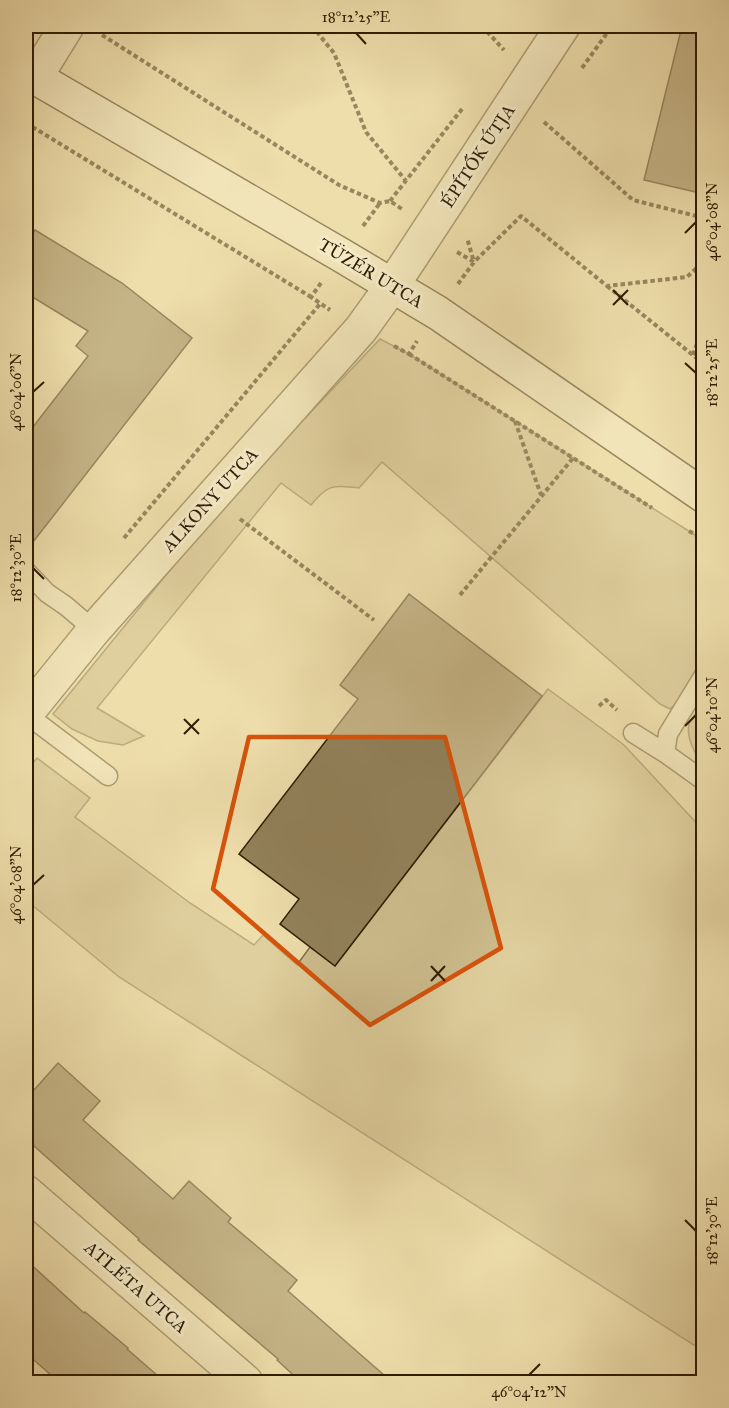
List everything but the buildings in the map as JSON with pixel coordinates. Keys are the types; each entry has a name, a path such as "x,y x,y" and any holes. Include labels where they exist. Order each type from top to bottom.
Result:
{"street":[{"name":"ÉPÍTŐK ÚTJA","path":"392,285 562,26"},
{"path":"31,75 81,28"},
{"name":"TÜZÉR UTCA","path":"31,75 438,313 704,496"},
{"name":"ALKONY UTCA","path":"26,714 94,630 361,329 392,285"},
{"name":"ATLÉTA UTCA","path":"26,1192 246,1383"}],"lane":[{"path":"26,572 47,593 94,630"},
{"path":"665,753 668,734 704,675"},
{"path":"26,714 108,776"},
{"path":"633,733 704,780"}],"path":[{"path":"312,26 334,53 366,132 406,181"},
{"path":"482,26 505,51 510,42"},
{"path":"81,28 339,184 380,203 390,201 466,104"},
{"path":"544,122 633,200 704,218"},
{"path":"26,123 311,297"},
{"path":"390,201 430,228 458,253 474,262 521,216 704,364"},
{"path":"607,286 687,277 704,261"},
{"path":"120,542 320,304"},
{"path":"693,355 704,324"},
{"path":"409,354 653,508"},
{"path":"514,421 541,496"},
{"path":"460,595 573,458"},
{"path":"232,512 374,620"},
{"path":"683,527 704,540"},
{"path":"693,654 704,639"},
{"path":"599,706 606,700 619,712"}],"highlighted area":[{"path":"249,737 445,737 501,948 370,1025 213,889"}],"shaded area":[{"path":"380,339 409,354 703,540 703,666 682,698 670,709 660,704 382,462 359,488 332,487 322,493 311,505 281,483 97,708 144,736 123,745 98,741 72,729 53,714 223,505"},
{"path":"548,689 624,745 703,830 703,1351 119,977 26,900 26,772 37,758 90,798 75,817 190,903 254,945 263,935 297,965 310,947 335,966"},
{"path":"703,705 703,764 692,745 688,729 691,719"}]}
